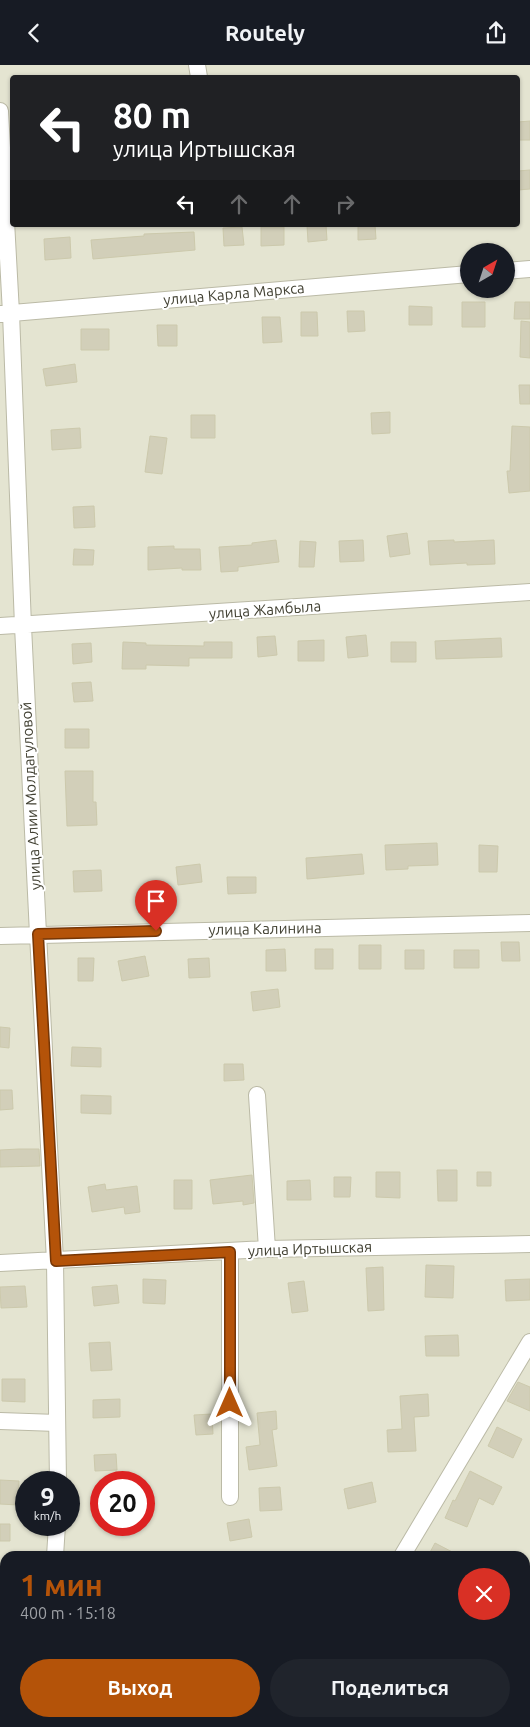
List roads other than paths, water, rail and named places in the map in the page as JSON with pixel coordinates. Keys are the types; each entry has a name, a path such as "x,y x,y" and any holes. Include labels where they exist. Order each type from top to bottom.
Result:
{"street":[{"name":"улица Алии Молдагуловой","path":"0,111 6,313 56,1261 58,1471"},
{"path":"515,270 530,269"},
{"name":"улица Карла Маркса","path":"6,313 460,276"},
{"name":"улица Жамбыла","path":"0,626 530,592"},
{"name":"улица Калинина","path":"0,936 530,923"},
{"path":"258,1095 267,1249"},
{"name":"улица Иртышская","path":"0,1263 267,1249 530,1245"},
{"path":"230,1252 230,1497"},
{"path":"405,1551 530,1342"},
{"path":"0,1421 56,1423"},
{"path":"55,1551 56,1536"}]}
